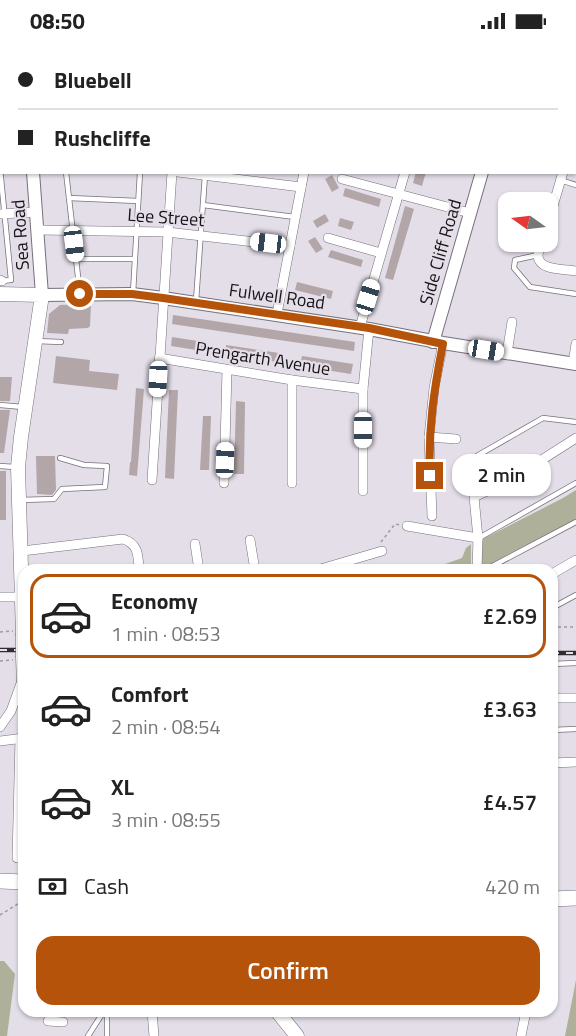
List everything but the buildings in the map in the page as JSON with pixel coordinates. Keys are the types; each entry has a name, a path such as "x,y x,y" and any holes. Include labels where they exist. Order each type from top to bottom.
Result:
{"highway":[{"path":"0,881 18,882"},
{"path":"558,899 576,898"}],"main road":[{"path":"1,285 42,295 18,467 22,564"},
{"path":"282,1017 297,1036"}],"street":[{"name":"Sea Road","path":"33,174 42,295"},
{"path":"152,480 172,174"},
{"path":"205,174 301,187"},
{"path":"277,314 304,174"},
{"path":"363,491 364,328 381,253 404,174"},
{"name":"Side Cliff Road","path":"438,343 481,174"},
{"path":"557,192 561,176"},
{"path":"342,179 470,213"},
{"path":"2,215 37,212"},
{"name":"Lee Street","path":"39,230 167,232 290,246"},
{"path":"328,238 381,253"},
{"path":"540,252 539,259 547,267 576,271"},
{"name":"Fulwell Road","path":"42,295 132,294 163,298 277,314 438,343 574,364"},
{"path":"507,353 512,322"},
{"path":"432,516 429,436 438,343"},
{"path":"574,364 576,344"},
{"name":"Prengarth Avenue","path":"159,358 363,389"},
{"path":"224,483 227,370"},
{"path":"292,380 292,483"},
{"path":"429,436 456,439"},
{"path":"477,564 478,538 474,498 507,482 576,438"},
{"path":"412,529 478,538"},
{"path":"22,551 123,539 130,541 137,550 138,564"},
{"path":"250,540 254,564"},
{"path":"195,544 198,564"},
{"path":"338,564 382,551"},
{"path":"558,570 576,560"},
{"path":"0,597 18,601"},
{"path":"0,727 11,711 18,694"},
{"path":"558,698 576,698"},
{"path":"0,707 11,711"},
{"path":"0,741 18,739"},
{"path":"558,763 576,762"},
{"path":"17,858 18,834"},
{"path":"55,1017 55,1022"},
{"path":"152,1017 154,1036"},
{"path":"521,1036 525,1017"}],"lane":[{"path":"66,174 80,294"},
{"path":"132,294 140,174"},
{"path":"196,303 205,174"},
{"path":"561,176 576,184"},
{"path":"1,185 2,215 11,280 1,285"},
{"path":"69,198 138,201"},
{"path":"203,205 296,217"},
{"path":"0,248 8,250"},
{"path":"75,259 135,259"},
{"path":"539,259 515,261 514,267 530,287 576,294"},
{"path":"36,341 61,342"},
{"path":"0,405 26,407"},
{"path":"474,498 470,466 475,457 543,418 576,422"},
{"path":"20,500 54,499 62,489 105,487 107,466 84,465 60,458"},
{"path":"0,466 18,467"},
{"path":"478,538 576,483"},
{"path":"496,564 576,522"},
{"path":"558,605 576,595"},
{"path":"558,664 576,663"},
{"path":"558,730 576,729"},
{"path":"88,1036 101,1017"},
{"path":"105,1017 107,1036"}],"path":[{"path":"382,551 381,540 395,524 412,529"},
{"path":"558,627 576,627"},
{"path":"0,632 18,632"},
{"path":"0,661 18,659"},
{"path":"0,915 18,904"}],"green space":[{"path":"576,490 576,520 490,564 482,564 481,540"},
{"path":"471,544 471,564 445,564 462,558 466,548"},
{"path":"0,961 4,961 15,974 7,1036 0,1036"},
{"path":"576,980 576,1036 565,1036"}],"railway":[{"path":"0,650 18,650"},
{"path":"558,653 576,653"}],"route":[{"path":"80,294 132,294 163,298 369,328 443,344 434,388 429,436 430,476"}]}
